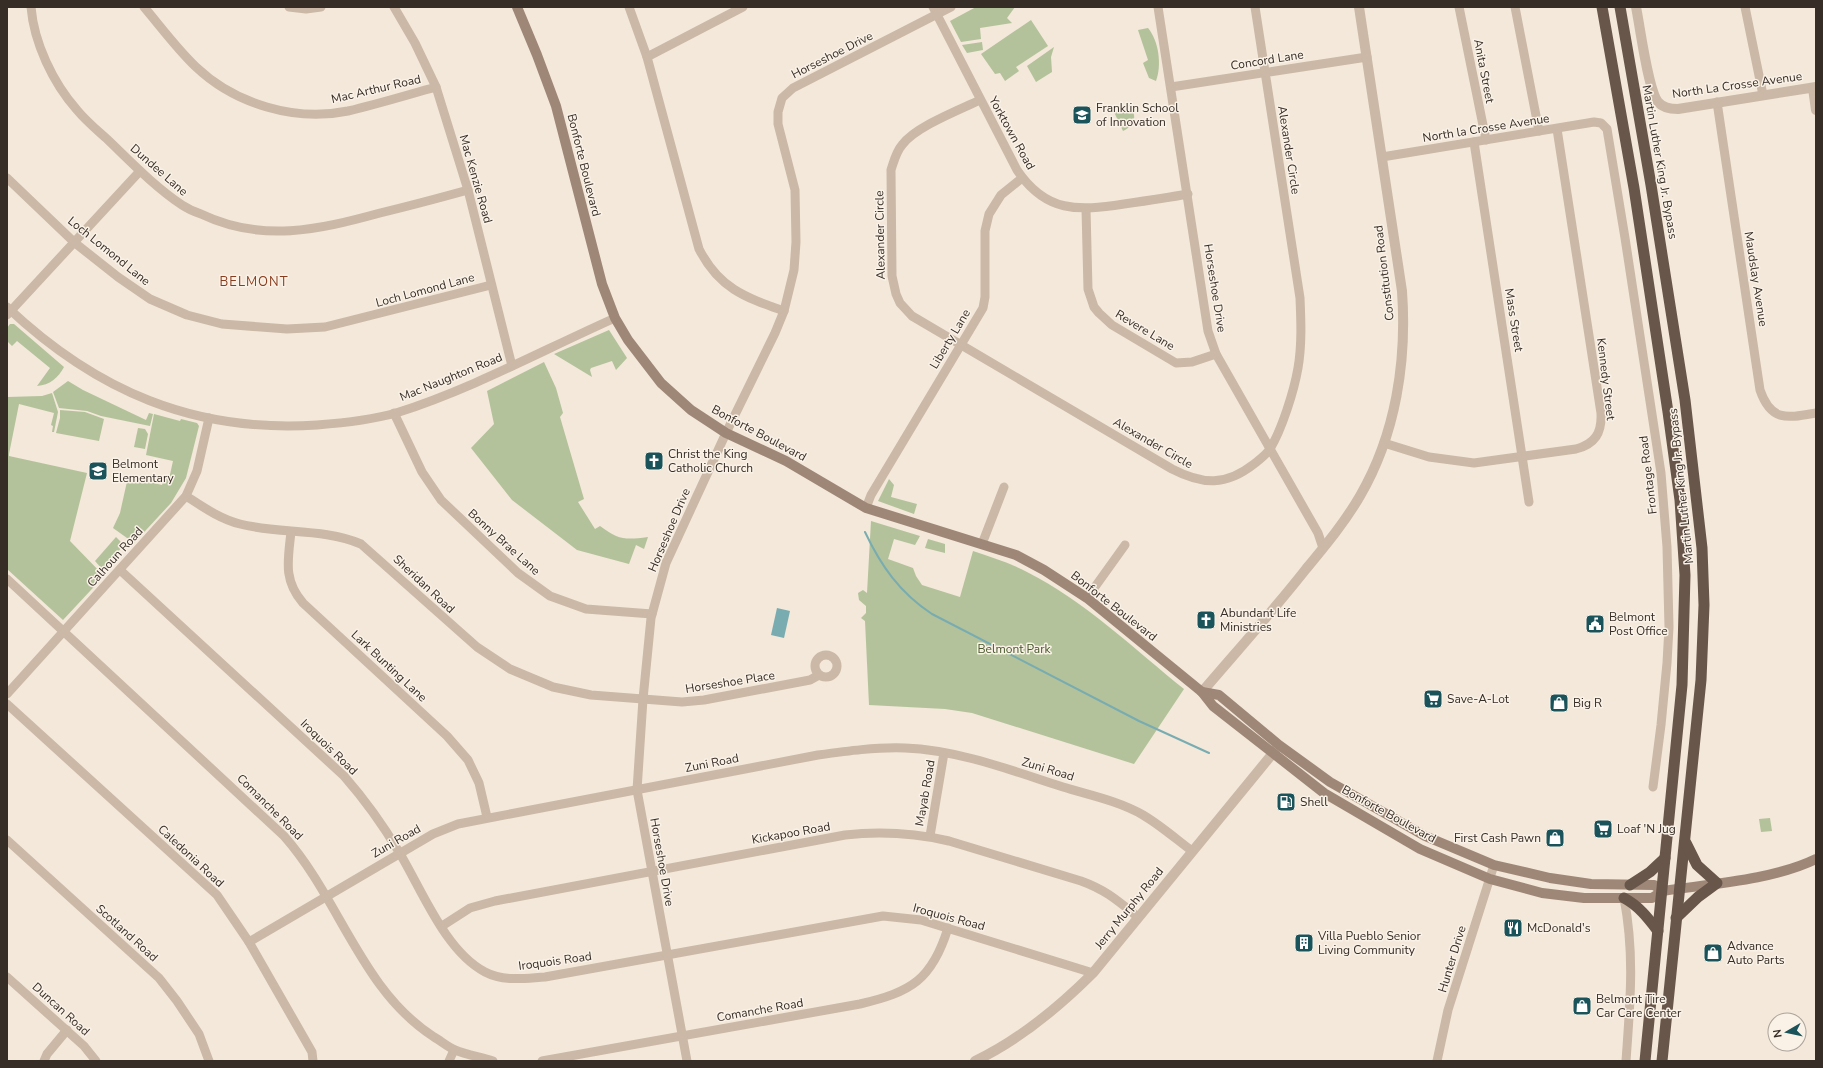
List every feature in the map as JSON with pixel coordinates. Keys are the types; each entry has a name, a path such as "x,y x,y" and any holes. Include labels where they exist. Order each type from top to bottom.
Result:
{"highway":[{"name":"Martin Luther King Jr. Bypass","path":"1602,7 1634,188 1675,460 1684,536 1686,607 1682,685 1663,891 1645,1061"},
{"name":"Martin Luther King Jr. Bypass","path":"1620,7 1652,185 1685,400 1702,548 1704,605 1701,680 1662,1061"},
{"path":"1676,918 1698,897 1717,883 1697,865 1685,840"},
{"path":"1630,885 1646,875 1665,858"},
{"path":"1624,898 1638,907 1658,931"}],"main road":[{"name":"Bonforte Boulevard","path":"518,7 556,106 596,261 616,318 643,361 661,383 691,410 726,433 786,461 866,508 1016,555 1044,570 1087,598 1202,692 1213,706 1276,749 1410,828 1494,865 1575,883 1654,885 1663,891"},
{"name":"Bonforte Boulevard","path":"1276,749 1324,793 1420,849 1490,879 1542,893 1584,898 1652,898 1663,891 1782,872 1802,866 1816,859"}],"street":[{"name":"Dundee Lane","path":"31,7 32,17 41,48 54,77 76,110 140,170 183,206 213,220 244,229 269,232 305,230 335,225 468,190"},
{"name":"Mac Arthur Road","path":"144,7 196,67 231,93 270,108 310,114 347,111 436,87"},
{"path":"289,7 306,9 321,7"},
{"name":"Mac Kenzie Road","path":"394,7 415,43 436,87 468,190 512,366"},
{"path":"629,7 647,57 699,249 707,264 717,277 733,291 751,300 784,311"},
{"path":"647,57 743,7"},
{"name":"Horseshoe Drive","path":"686,1061 637,790 643,698 652,614 666,564 726,433 775,333 784,311 794,270 796,242 795,190 778,124 778,112 782,98 793,88 935,11 951,7"},
{"name":"Horseshoe Drive","path":"1158,7 1208,331 1216,354 1269,450 1318,533 1323,548"},
{"name":"Alexander Circle","path":"980,100 908,138 897,152 891,170 892,276 896,294 900,303 912,316 1188,477 1208,481 1232,477 1243,472 1269,450 1293,388 1299,361 1301,322 1300,298 1255,7"},
{"name":"Constitution Road","path":"1202,692 1323,548 1346,518 1361,495 1384,443 1391,419 1400,379 1404,336 1402,291 1367,57 1358,7"},
{"name":"Anita Street","path":"1459,7 1486,140"},
{"path":"1515,7 1539,131"},
{"name":"North La Crosse Avenue","path":"1636,7 1651,88 1657,101 1661,105 1671,109 1814,87"},
{"path":"1745,7 1763,95"},
{"name":"Yorktown Road","path":"935,11 980,100 1022,178 1033,190 1053,203 1064,207 1086,209 1188,194"},
{"name":"Concord Lane","path":"1171,87 1367,57"},
{"path":"1814,87 1816,110"},
{"name":"Maudslay Avenue","path":"1717,102 1760,390 1768,408 1775,413 1784,416 1794,416 1816,413"},
{"name":"North la Crosse Avenue","path":"1382,157 1594,122"},
{"name":"Frontage Road","path":"1594,122 1604,125 1610,144 1659,460 1665,514 1669,576 1669,627 1661,725 1653,787"},
{"name":"Kennedy Street","path":"1384,443 1444,460 1474,463 1576,449 1588,445 1598,436 1601,422 1557,129"},
{"name":"Mass Street","path":"1474,142 1529,502"},
{"path":"8,311 75,243 140,170"},
{"name":"Loch Lomond Lane","path":"7,178 75,243 118,278 150,299 187,315 222,324 256,328 287,329 325,327 491,285"},
{"name":"Liberty Lane","path":"866,508 871,495 984,304 985,231 989,214 1001,195 1022,178"},
{"name":"Revere Lane","path":"1086,209 1088,289 1094,307 1099,314 1112,325 1176,363 1192,362 1216,354"},
{"name":"Mac Naughton Road","path":"8,311 73,362 109,383 147,401 209,418 264,426 343,423 394,413 430,401 512,366 616,318"},
{"name":"Bonny Brae Lane","path":"394,413 422,472 441,500 518,573 550,596 586,609 652,614"},
{"name":"Calhoun Road","path":"7,694 186,496 197,471 209,418"},
{"path":"982,544 1004,487"},
{"name":"Sheridan Road","path":"186,496 226,520 246,525 292,532 340,537 361,544 476,647 498,662 536,681 573,692 643,698"},
{"name":"Lark Bunting Lane","path":"292,532 288,568 289,581 295,594 447,736 468,760 480,783 487,817"},
{"path":"1087,598 1126,545"},
{"name":"Iroquois Road","path":"120,570 344,776 363,798 400,853 442,926 462,955 486,972 513,979 545,977 883,916 921,920 1092,973"},
{"name":"Comanche Road","path":"7,579 268,820 298,852 327,896 374,977 394,1003 416,1025 454,1050 493,1061"},
{"name":"Horseshoe Place","path":"643,698 682,702 704,700 810,680 819,675"},
{"name":"Caledonia Road","path":"7,704 217,896 249,942 312,1052 314,1061"},
{"name":"Zuni Road","path":"249,942 433,834 458,824 487,817 818,755 861,749 906,748 977,760 1124,807 1143,815 1192,851"},
{"name":"Jerry Murphy Road","path":"975,1061 1029,1029 1063,1002 1092,973 1276,749"},
{"name":"Mayab Road","path":"930,836 944,754"},
{"name":"Kickapoo Road","path":"442,926 470,908 495,901 845,836 888,832 930,836 970,846 1099,887 1138,917"},
{"name":"Scotland Road","path":"7,840 159,978 177,1001 198,1034 209,1061"},
{"name":"Hunter Drive","path":"1436,1061 1448,1010 1494,865"},
{"path":"1624,898 1631,937 1632,963 1626,1061"},
{"name":"Comanche Road","path":"542,1061 682,1037 889,997 912,986 929,969 941,950 948,928"},
{"name":"Duncan Road","path":"7,977 84,1046 96,1061"},
{"path":"44,1061 47,1054 67,1030"},
{"path":"449,1061 454,1050"}],"green space":[{"path":"976,7 1015,7 1007,18 1012,23 980,28 981,39 961,42 950,21"},
{"path":"1031,20 1048,46 1016,67 1019,71 1005,81 1000,73 995,74 981,54"},
{"path":"1148,28 1152,33 1157,47 1159,68 1156,81 1149,78 1143,63 1148,60 1138,30"},
{"path":"982,42 983,50 967,53 962,45"},
{"path":"1054,47 1051,57 1052,72 1036,82 1027,66"},
{"path":"1130,104 1134,116 1133,123 1123,131 1114,112"},
{"path":"10,324 14,324 64,367 53,380 46,384 37,386 50,368 17,341 12,346 8,342 7,343 7,328"},
{"path":"609,330 627,358 616,370 612,361 591,368 590,370 592,377 554,354"},
{"path":"544,362 556,388 563,413 560,417 584,499 578,502 595,529 600,526 612,534 628,539 648,537 644,549 636,545 629,564 577,550 512,500 471,448 494,424 487,391"},
{"path":"68,381 83,390 146,420 149,413 153,414 150,426 101,416 87,411 59,408 53,392"},
{"path":"52,393 58,412 54,432 52,432 53,426 51,425 54,413 19,404 9,456 87,473 70,541 104,576 63,620 7,569 7,397 42,396"},
{"path":"60,410 85,412 104,419 99,441 56,433 60,418"},
{"path":"154,414 180,421 181,419 197,423 199,426 186,478 171,503 134,543 113,528 120,513 128,477 162,485 164,478 169,479 173,461 146,455"},
{"path":"138,428 145,429 148,434 145,449 134,447"},
{"path":"889,479 894,485 891,497 917,504 914,514 878,501"},
{"name":"Belmont Park","path":"871,521 920,536 915,545 894,539 888,559 913,568 922,585 960,597 973,551 1007,563 1048,584 1089,611 1184,689 1134,764 972,713 945,709 869,705 865,621 861,618 866,613 866,606 859,600 858,593 863,590 867,593"},
{"path":"116,537 124,545 102,569 95,561"},
{"path":"928,539 945,544 945,553 925,548"},
{"path":"1770,818 1772,831 1761,832 1759,819"}],"water":[{"path":"777,608 790,611 784,638 771,635"}],"waterway":[{"path":"865,532 892,578 910,597 932,614 1139,721 1209,753"}],"place":[{"name":"Franklin School of Innovation","path":"1082,115"},
{"name":"Christ the King Catholic Church","path":"654,461"},
{"name":"Belmont Elementary","path":"98,471"},
{"name":"Abundant Life Ministries","path":"1206,620"},
{"name":"Belmont Post Office","path":"1595,624"},
{"name":"Save-A-Lot","path":"1433,699"},
{"name":"Big R","path":"1559,703"},
{"name":"Shell","path":"1286,802"},
{"name":"Loaf 'N Jug","path":"1603,829"},
{"name":"First Cash Pawn","path":"1555,838"},
{"name":"McDonald's","path":"1513,928"},
{"name":"Villa Pueblo Senior Living Community","path":"1304,943"},
{"name":"Advance Auto Parts","path":"1713,953"},
{"name":"Belmont Tire Car Care Center","path":"1582,1006"}],"district":[{"name":"BELMONT","path":"254,281"}]}
